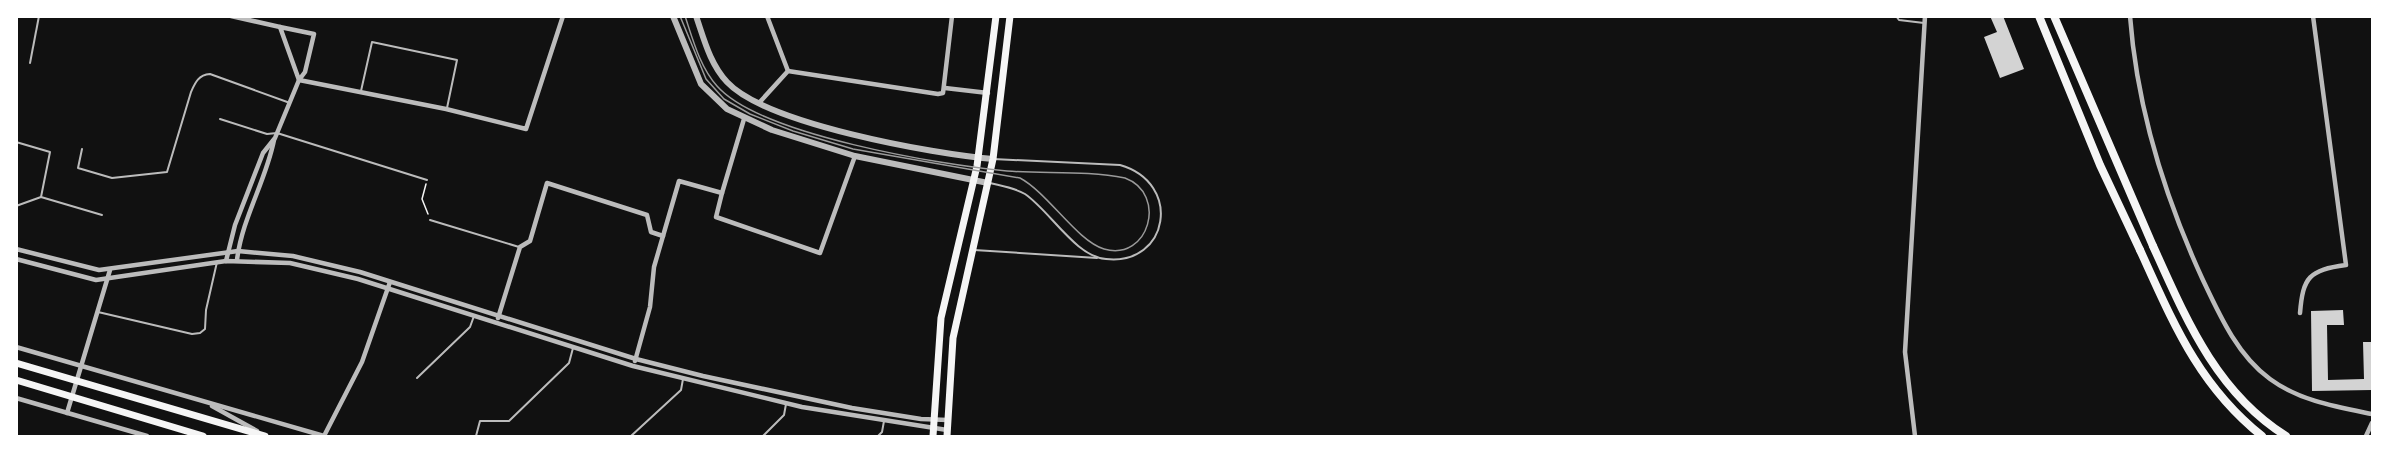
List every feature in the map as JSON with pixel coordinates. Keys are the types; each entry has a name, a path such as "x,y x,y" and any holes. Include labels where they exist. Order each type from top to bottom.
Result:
{"highway":[{"path":"2153,246 2184,314 2214,368 2254,413 2286,436"},
{"path":"2140,250 2194,362 2218,395 2262,436"}],"main road":[{"path":"933,433 941,318 979,158 996,16"},
{"path":"947,433 953,338 993,159 1010,16"},
{"path":"2039,16 2100,165 2140,250"},
{"path":"2054,16 2153,246"},
{"path":"16,363 266,436"},
{"path":"16,380 202,436"}],"street":[{"path":"231,16 314,34 305,72 299,80 276,135 271,156 244,225 237,260"},
{"path":"299,80 446,109 526,129 563,16"},
{"path":"673,16 701,84 726,109 744,119 803,141 855,156 975,178 988,183"},
{"path":"696,16 719,73 739,93 759,103 812,123 859,136 993,159"},
{"path":"767,16 788,71"},
{"path":"788,71 938,94 945,88 951,16"},
{"path":"1915,436 1905,352 1925,16"},
{"path":"2130,16 2146,124 2159,168 2195,263 2233,338 2270,379 2297,395 2373,414"},
{"path":"2300,313 2302,286 2312,274 2326,267 2346,265 2313,16"},
{"path":"280,27 299,80"},
{"path":"759,103 788,71"},
{"path":"945,88 988,93"},
{"path":"744,119 716,217 820,253 855,156"},
{"path":"226,261 227,252 263,153 276,135"},
{"path":"633,366 650,307 654,267 679,181 722,193"},
{"path":"497,324 520,247 530,241 547,183 647,215 651,232 663,236"},
{"path":"16,249 90,268 110,270 238,251 293,256 360,272 636,359 804,399 933,420 948,420"},
{"path":"16,259 88,279 107,279 237,260 290,262 358,279 633,366 786,404 884,421 933,433 947,433"},
{"path":"67,413 110,270"},
{"path":"358,279 360,272"},
{"path":"16,346 324,436 362,362 390,282"},
{"path":"16,398 147,436"},
{"path":"206,402 266,436"},
{"path":"2366,436 2373,423"}],"lane":[{"path":"30,63 39,16"},
{"path":"1896,16 1899,20 1925,23"},
{"path":"361,91 372,42 457,60 446,109"},
{"path":"82,149 78,168 112,178 166,172 191,92 196,80 204,74 290,103"},
{"path":"220,119 427,180"},
{"path":"16,142 50,152 41,197"},
{"path":"971,250 1124,259 1135,255 1155,237 1160,223 1162,210 1159,198 1149,180 1139,172 1120,165 993,159"},
{"path":"988,183 1025,194 1085,251 1098,259"},
{"path":"16,206 41,197 102,215"},
{"path":"430,220 520,247"},
{"path":"97,312 192,334 200,333 205,329 206,310 217,262"},
{"path":"417,378 470,327 474,316"},
{"path":"476,436 480,421 509,421 569,363 573,348"},
{"path":"631,436 681,390 683,379"},
{"path":"763,436 784,415 786,404"},
{"path":"878,436 884,421"}],"path":[{"path":"427,180 422,199 430,220"}],"building":[{"path":"1990,16 2003,16 2024,69 2000,78 1984,37 1997,32"},
{"path":"2343,310 2344,325 2327,325 2328,380 2364,379 2363,342 2372,342 2372,390 2312,391 2311,311"}],"tram line":[{"path":"680,16 706,79 724,99 750,114 793,131 853,149 1020,178 1041,194 1083,237 1104,249 1120,250 1132,246 1142,236 1148,224 1149,211 1146,198 1138,186 1125,178 1081,173 1007,171 940,162 853,145 771,119 739,103 711,79 694,44 685,16"}]}
